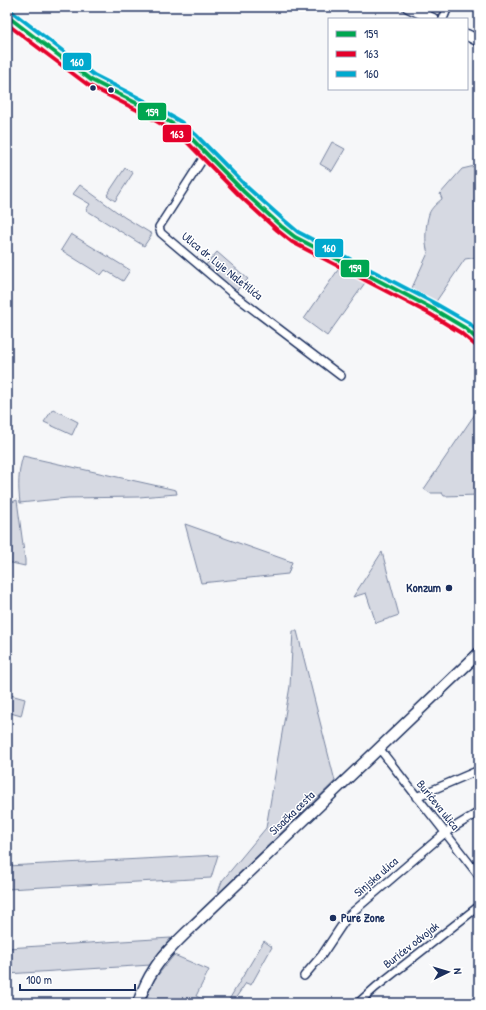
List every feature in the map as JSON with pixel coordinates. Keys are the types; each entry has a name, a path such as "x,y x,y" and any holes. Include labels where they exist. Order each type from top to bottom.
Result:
{"street":[{"path":"408,7 431,18"},
{"path":"443,18 448,7"},
{"path":"7,30 10,18 92,80 178,127 189,136 244,192 295,237 433,309 465,328 479,341"},
{"path":"468,36 479,41"},
{"name":"Ulica dr. Luje Naletilića","path":"206,154 161,224 159,228 161,233 233,294 341,376"},
{"name":"Sisačka cesta","path":"138,1003 153,970 170,949 479,653"},
{"name":"Burićeva ulica","path":"379,748 479,876"},
{"path":"416,797 479,770"},
{"name":"Sinjska ulica","path":"304,976 322,955 348,916 446,832 479,812"},
{"name":"Burićev odvojak","path":"358,1003 376,987 479,906"}],"shaded area":[{"path":"332,142 345,149 332,171 320,164"},
{"path":"479,165 479,257 465,259 435,303 411,290 428,253 426,233 429,214 436,204 442,199 440,194 462,169"},
{"path":"125,168 133,173 115,201 107,195"},
{"path":"80,185 124,217 152,234 144,246 86,210 90,204 73,194"},
{"path":"71,234 130,270 123,281 105,270 101,275 61,250"},
{"path":"217,252 248,279 235,292 205,266"},
{"path":"340,267 367,280 327,336 304,319"},
{"path":"479,408 479,495 444,496 442,493 430,493 424,489"},
{"path":"53,409 78,422 72,435 44,422"},
{"path":"23,456 176,490 177,494 139,497 68,498 20,503 19,480"},
{"path":"17,500 25,566 7,562 7,504"},
{"path":"185,524 292,562 288,574 201,583"},
{"path":"382,552 399,615 376,623 366,593 353,597"},
{"path":"293,631 297,631 335,781 217,895 222,881 266,828 290,686"},
{"path":"7,694 25,699 21,716 7,712"},
{"path":"218,855 211,878 7,889 7,866"},
{"path":"171,938 151,965 7,974 7,948"},
{"path":"264,941 272,947 251,985 246,983 232,1003 227,1003"},
{"path":"174,955 209,970 196,996 211,1003 162,1003 147,996 154,980"}],"transit line":[{"name":"160","path":"11,11 94,75 145,101 181,122 196,135 248,188 298,232 436,304 469,323 479,333"},
{"name":"159","path":"7,16 91,80 142,106 178,127 192,139 244,192 295,237 433,309 465,328 479,341"},
{"name":"163","path":"7,24 88,85 139,111 175,132 188,143 240,196 292,242 430,314 461,333 475,345"}],"place":[{"name":"Konzum","path":"449,588"},
{"name":"Pure Zone","path":"333,918"}]}
